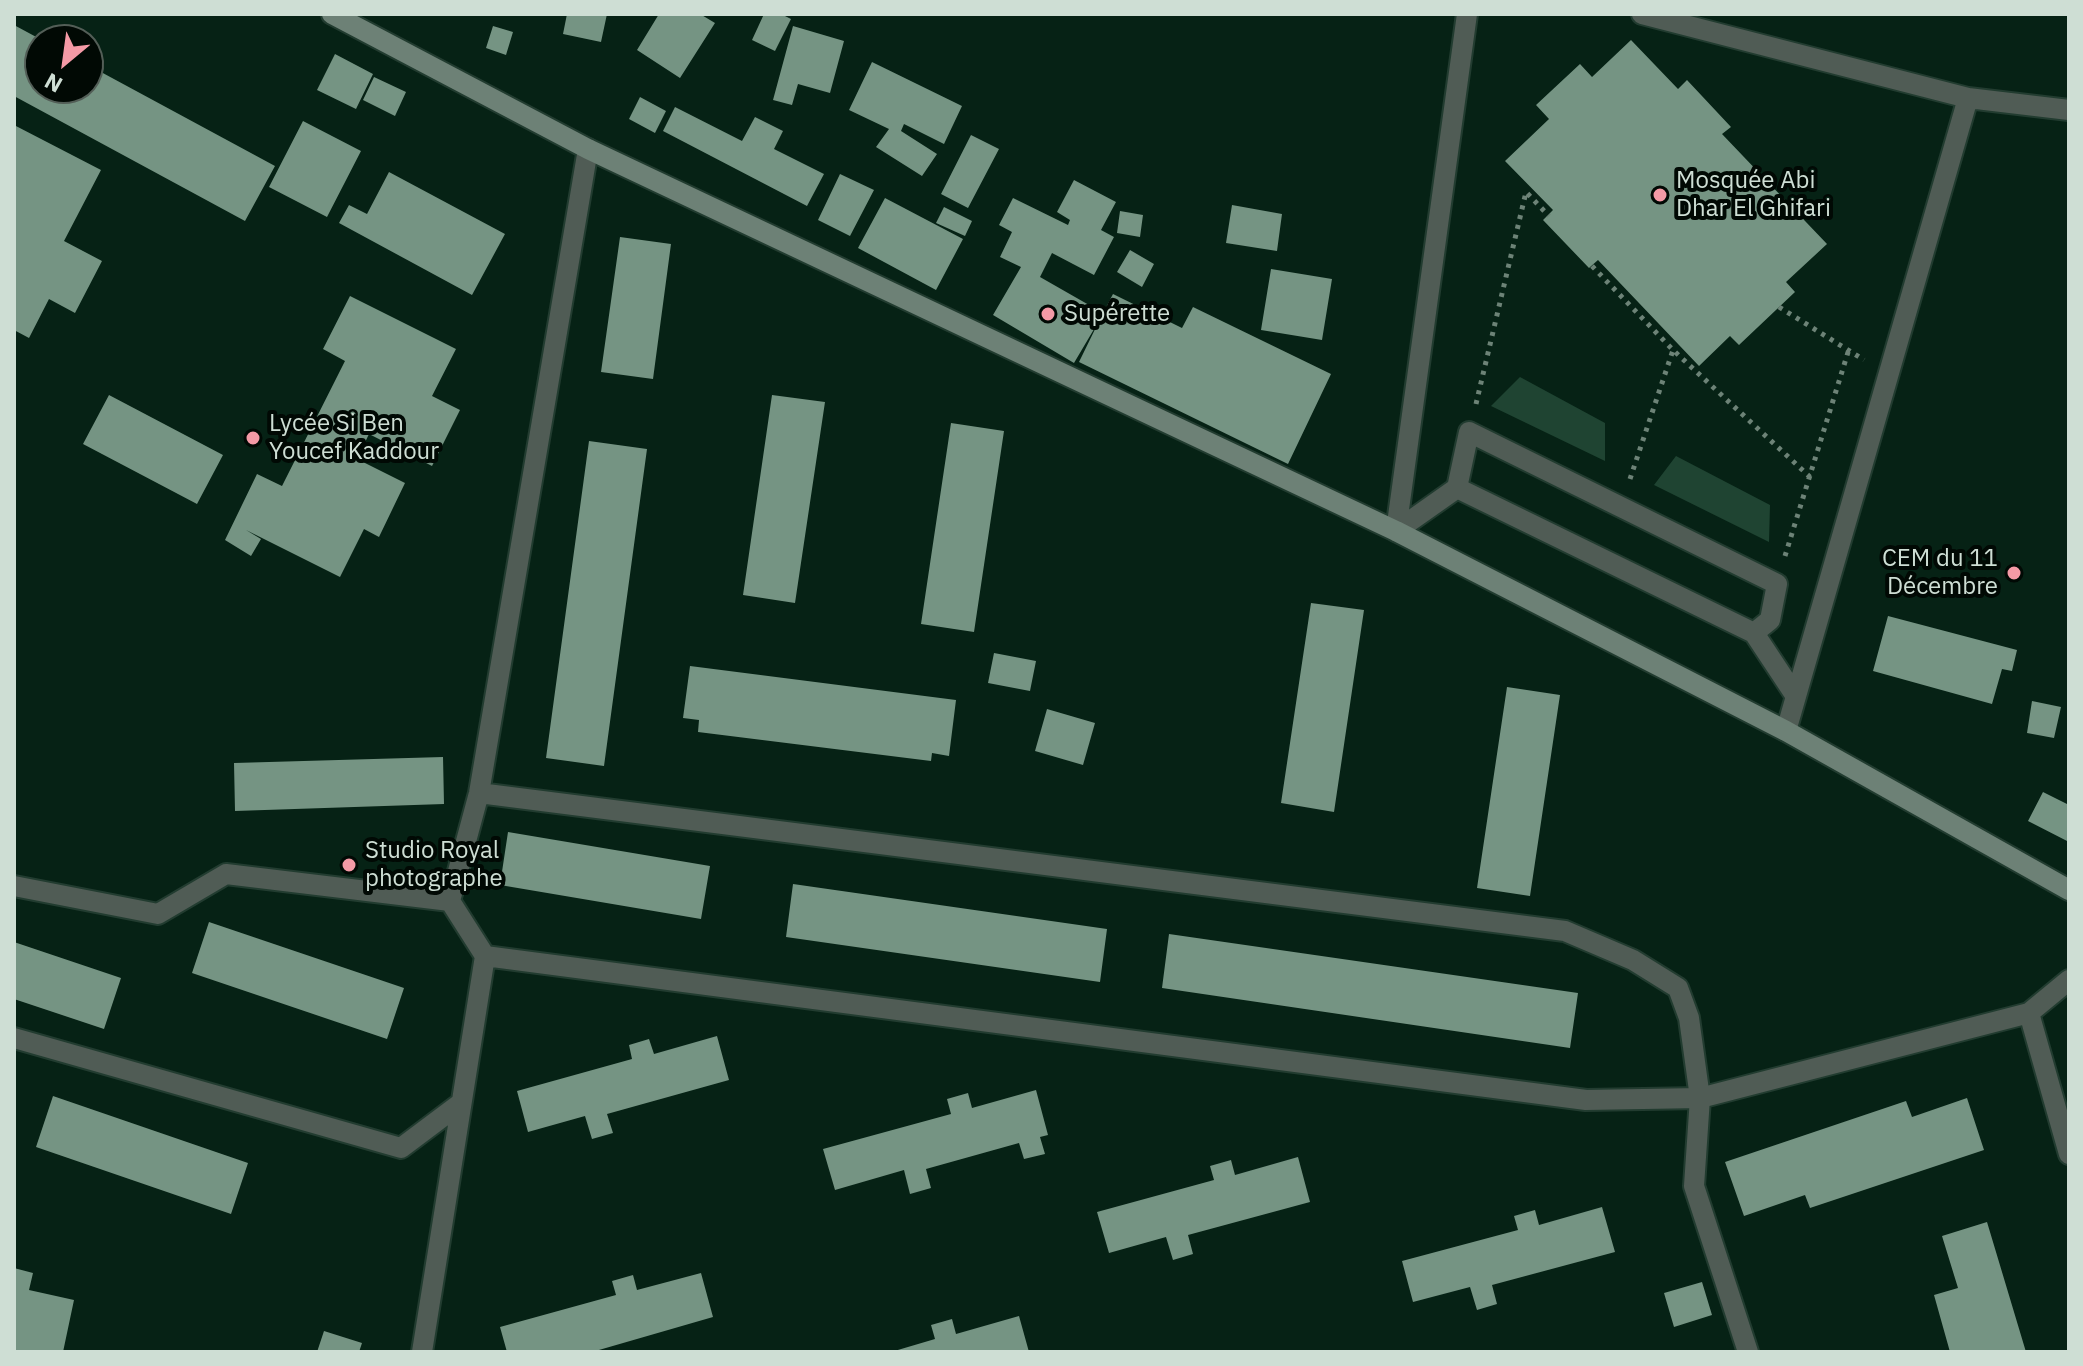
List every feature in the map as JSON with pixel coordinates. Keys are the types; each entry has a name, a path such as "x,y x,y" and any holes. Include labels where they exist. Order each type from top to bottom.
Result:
{"main road":[{"path":"332,14 588,149 1396,531 1786,731 2069,890"}],"street":[{"path":"1396,531 1467,14"},
{"path":"1642,14 1968,98 2069,110"},
{"path":"1786,731 1968,98"},
{"path":"422,1352 485,956 450,901 479,793 588,149"},
{"path":"1396,531 1457,488 1469,432 1777,584 1770,620 1754,633"},
{"path":"1457,488 1754,633 1795,695"},
{"path":"479,793 1565,931 1633,960 1678,988 1689,1018 1700,1098 1694,1186 1748,1352"},
{"path":"14,886 158,914 226,874 450,901"},
{"path":"485,956 1586,1100 1700,1098 2029,1013 2069,980"},
{"path":"2029,1013 2069,1154"},
{"path":"14,1038 401,1148 461,1103"}],"path":[{"path":"1469,432 1526,192 1549,216"},
{"path":"1592,266 1673,350 1810,477"},
{"path":"1779,307 1849,349 1888,377"},
{"path":"1777,584 1849,349"},
{"path":"1621,507 1673,350"}],"green space":[{"path":"1520,377 1605,423 1605,461 1491,406"},
{"path":"1676,456 1770,505 1769,542 1654,485"}],"building":[{"path":"567,14 607,14 601,42 563,34"},
{"path":"659,14 700,14 715,23 680,78 637,50"},
{"path":"764,14 781,14 791,19 775,51 752,40"},
{"path":"14,25 24,30 24,101 14,96"},
{"path":"493,26 513,32 506,55 486,48"},
{"path":"793,26 844,41 830,93 798,84 792,105 773,100"},
{"name":"Mosquée Abi Dhar El Ghifari","path":"1631,40 1678,89 1687,80 1731,127 1722,134 1827,244 1786,282 1795,292 1739,345 1730,336 1699,366 1598,260 1589,268 1543,220 1553,210 1505,161 1549,119 1536,105 1580,64 1592,77"},
{"path":"335,54 373,74 356,109 317,90"},
{"path":"872,62 962,106 944,144 904,124 901,131 937,154 922,176 876,147 889,129 849,110"},
{"path":"104,74 275,166 245,221 29,104 104,104"},
{"path":"374,77 406,92 395,116 363,100"},
{"path":"640,97 666,111 655,133 629,119"},
{"path":"675,107 742,141 755,117 783,131 774,149 824,174 807,206 663,131"},
{"path":"303,121 361,151 327,217 269,187"},
{"path":"14,125 101,170 64,241 102,261 75,313 49,299 29,338 14,330"},
{"path":"971,135 999,149 968,208 941,194"},
{"path":"389,172 505,234 472,295 339,223 349,205 367,214"},
{"path":"840,174 874,190 850,236 818,220"},
{"path":"1074,180 1116,202 1101,230 1114,237 1094,275 1052,253 1040,277 1103,313 1113,294 1182,328 1193,307 1331,374 1288,464 1079,362 1100,319 1074,363 993,315 1021,267 1000,257 1012,232 999,225 1013,198 1068,225 1070,220 1057,212"},
{"path":"885,198 963,239 936,290 858,248"},
{"path":"1232,205 1282,214 1277,251 1226,243"},
{"path":"944,207 972,221 965,236 936,223"},
{"path":"1120,211 1143,215 1140,237 1117,233"},
{"path":"620,237 671,244 653,379 601,372"},
{"path":"1130,250 1154,264 1142,287 1117,272"},
{"path":"1271,269 1332,279 1322,340 1261,330"},
{"path":"350,296 456,349 432,396 460,410 432,466 369,434 357,459 405,483 379,537 364,529 340,577 246,530 261,539 251,556 225,540 257,474 282,486 345,361 323,349"},
{"path":"109,395 223,455 197,504 83,444"},
{"path":"772,395 825,402 795,603 743,595"},
{"path":"951,423 1004,431 974,632 921,624"},
{"path":"589,441 647,449 604,766 546,758"},
{"path":"1311,603 1364,610 1334,812 1281,803"},
{"path":"1888,616 2017,650 2012,671 2002,669 1992,704 1873,671"},
{"path":"994,653 1036,661 1030,691 988,683"},
{"path":"690,666 956,700 949,756 932,753 931,761 698,732 699,720 683,718"},
{"path":"1507,687 1560,695 1530,896 1477,888"},
{"path":"2032,701 2061,707 2054,738 2027,733"},
{"path":"1047,709 1095,723 1083,765 1035,751"},
{"path":"443,757 444,804 235,811 234,763"},
{"path":"2043,792 2069,805 2069,842 2028,821"},
{"path":"508,832 710,866 701,919 500,885"},
{"path":"793,884 1107,929 1100,982 786,937"},
{"path":"209,922 404,988 387,1039 192,973"},
{"path":"1169,934 1578,993 1570,1048 1162,988"},
{"path":"14,942 121,978 104,1029 14,999"},
{"path":"717,1036 729,1080 607,1114 613,1133 592,1139 585,1116 528,1132 517,1091 632,1059 629,1045 649,1039 654,1054"},
{"path":"1036,1090 1048,1135 1040,1137 1045,1154 1024,1159 1019,1143 926,1169 931,1188 910,1194 904,1170 835,1190 823,1149 951,1114 947,1099 968,1093 972,1108"},
{"path":"53,1096 248,1163 231,1214 36,1147"},
{"path":"1967,1098 1984,1150 1810,1208 1805,1195 1744,1216 1725,1162 1906,1101 1912,1117"},
{"path":"1298,1157 1310,1202 1188,1235 1193,1254 1173,1260 1166,1237 1109,1253 1097,1212 1214,1180 1210,1166 1231,1160 1235,1175"},
{"path":"1602,1207 1615,1252 1492,1285 1497,1304 1477,1310 1470,1287 1413,1302 1402,1261 1518,1230 1514,1216 1535,1210 1539,1225"},
{"path":"1987,1222 2026,1352 1950,1352 1934,1295 1958,1288 1942,1236"},
{"path":"14,1268 33,1273 29,1290 74,1300 63,1352 14,1352"},
{"path":"701,1273 713,1317 592,1352 507,1352 500,1327 616,1295 612,1281 633,1275 637,1290"},
{"path":"1702,1282 1712,1315 1674,1327 1664,1293"},
{"path":"1019,1316 1029,1352 891,1352 935,1339 931,1325 952,1319 956,1334"},
{"path":"324,1331 362,1343 359,1352 317,1352"}],"place":[{"name":"Mosquée Abi Dhar El Ghifari","path":"1660,195"},
{"name":"Supérette","path":"1048,314"},
{"name":"Lycée Si Ben Youcef Kaddour","path":"253,438"},
{"name":"CEM du 11 Décembre","path":"2014,573"},
{"name":"Studio Royal photographe","path":"349,865"}]}
